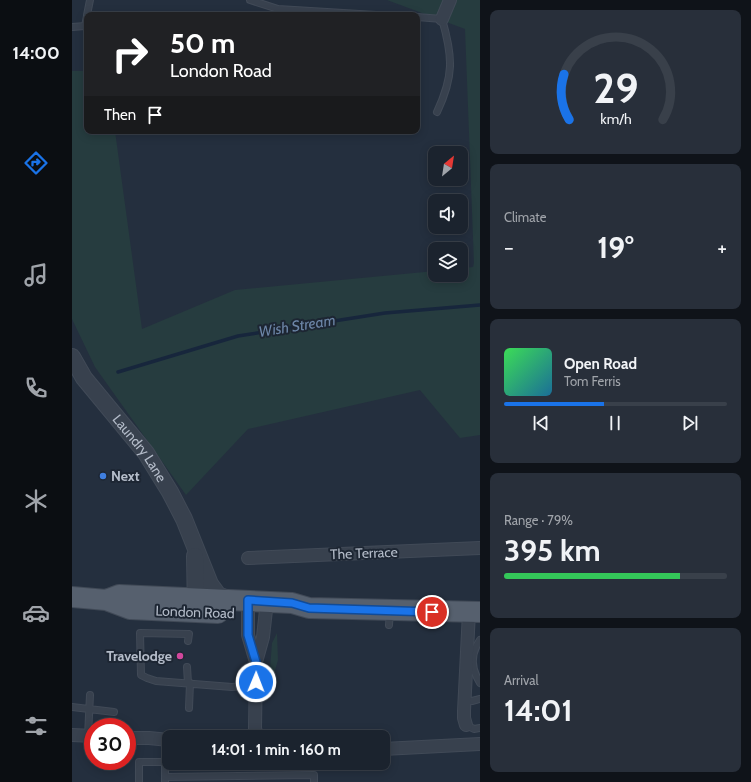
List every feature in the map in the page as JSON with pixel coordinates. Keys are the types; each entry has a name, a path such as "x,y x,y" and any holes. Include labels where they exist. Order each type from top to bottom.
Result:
{"main road":[{"name":"London Road","path":"72,597 106,600 130,609 196,605 257,607"},
{"name":"London Road","path":"196,605 228,599 257,607 295,614 309,608 390,618 474,612"}],"street":[{"path":"442,19 450,0"},
{"name":"Laundry Lane","path":"72,357 84,378 146,453 170,492 184,519 210,584 218,595 228,599"},
{"name":"Laundry Lane","path":"195,548 196,605"},
{"name":"The Terrace","path":"248,558 480,548"},
{"path":"256,662 248,635 257,607"},
{"path":"255,730 256,662 263,637 257,607"},
{"path":"466,725 464,718 464,700 474,612"},
{"path":"72,735 84,736"},
{"path":"136,738 162,739"},
{"path":"390,749 480,744"}],"lane":[{"path":"88,12 90,0"},
{"path":"250,0 278,9 327,12"},
{"path":"420,18 442,19 449,42 450,78 446,94 437,112"},
{"path":"72,27 84,26"},
{"path":"188,640 188,634 140,633 141,675 156,681 232,687 243,686 256,682"},
{"path":"480,640 474,649 473,663 476,676 480,683"},
{"path":"187,667 189,683 189,708"},
{"path":"90,695 90,718"},
{"path":"464,700 472,701 480,699"},
{"path":"72,707 114,712"},
{"path":"466,725 474,729 480,728"},
{"path":"139,782 139,762 165,762 165,780 286,779 314,775 314,782"}],"green space":[{"path":"387,0 480,0 480,435 460,438 420,390 248,429 186,495 95,367 72,319 72,71 84,71 84,134 115,134 142,329 235,290 428,272 428,282 468,282 468,267 473,267 474,263 465,29"},
{"path":"277,633 278,660 272,681 269,681 272,643"}],"waterway":[{"name":"Wish Stream","path":"118,372 238,336 385,313 480,305"}],"place":[{"name":"Next","path":"103,476"},
{"name":"Travelodge","path":"180,656"}],"route":[{"path":"256,682 256,662 248,635 248,600 292,603 309,608 432,612"}]}
